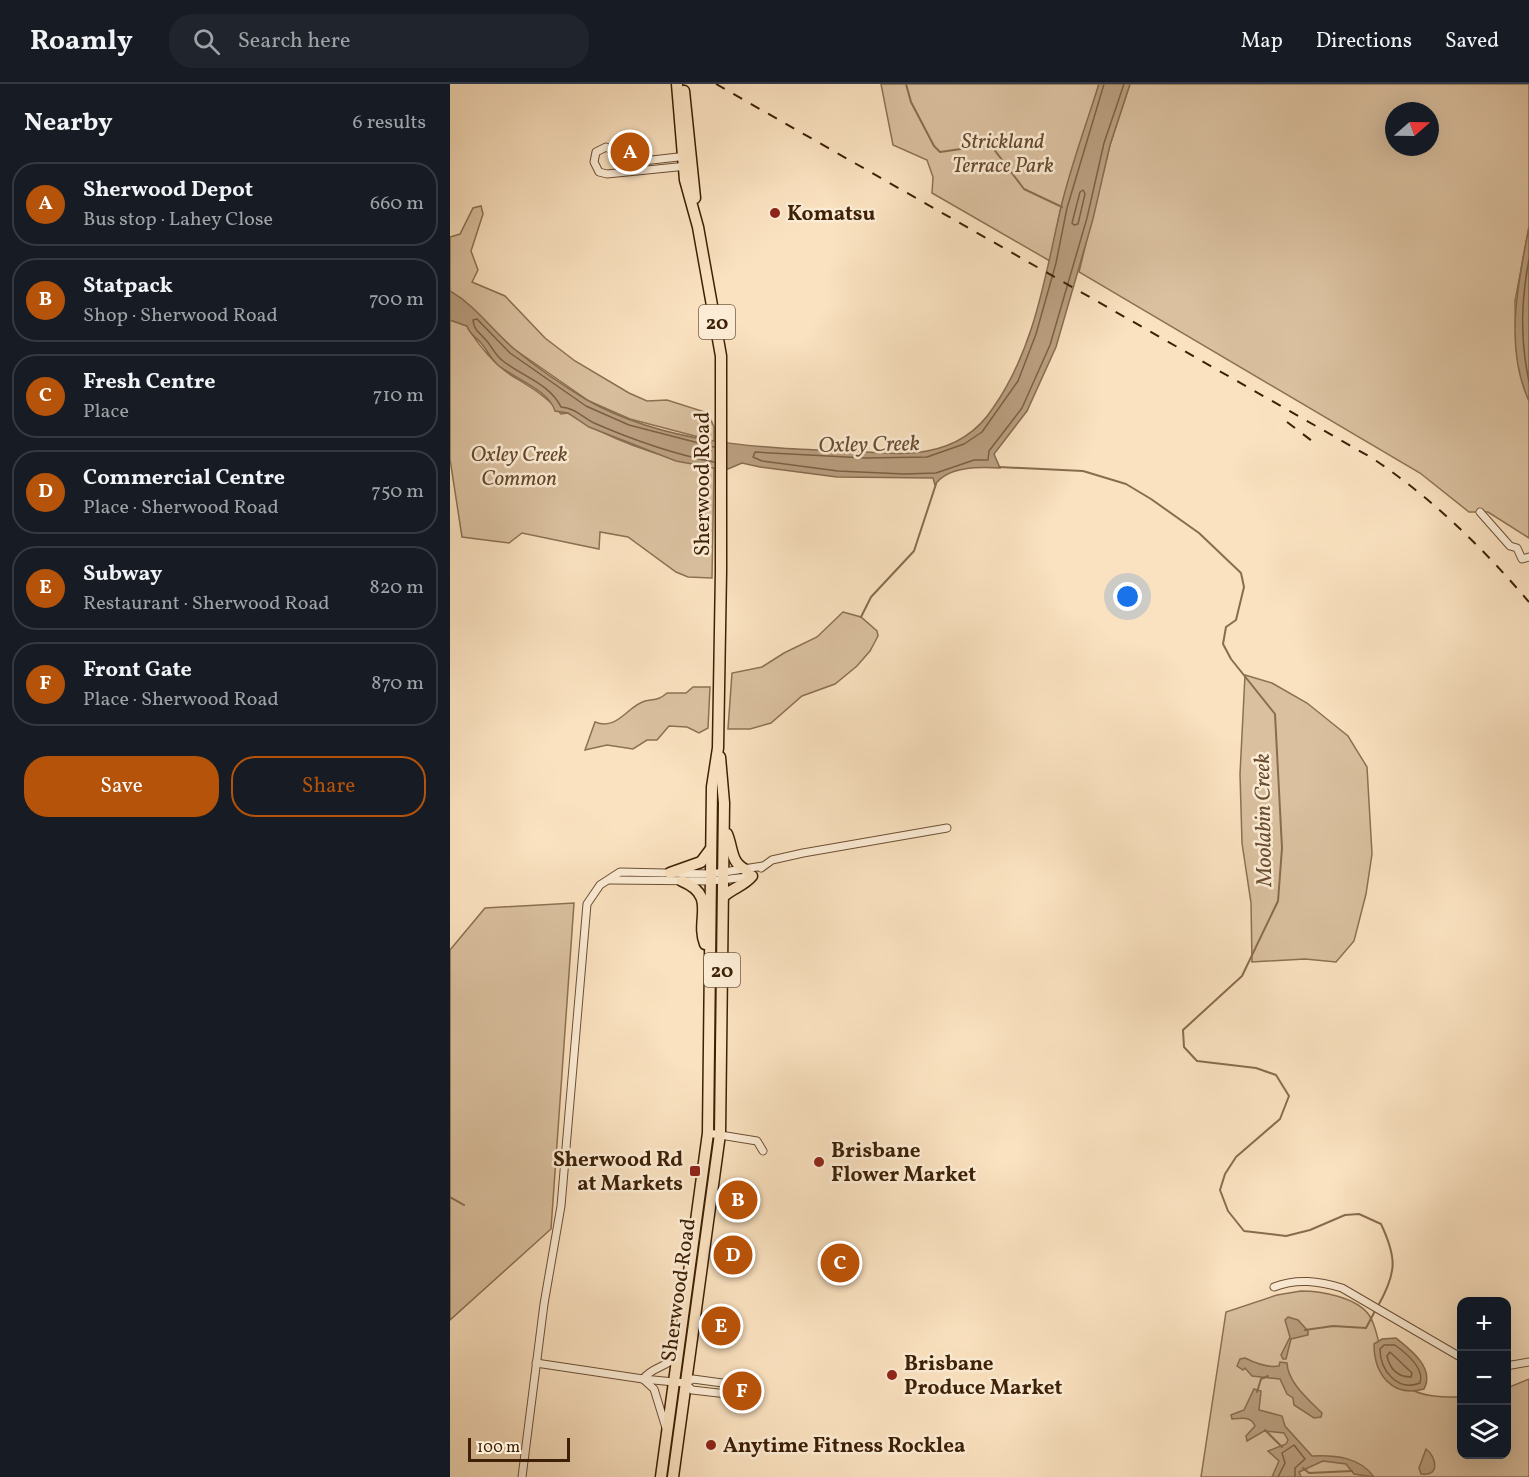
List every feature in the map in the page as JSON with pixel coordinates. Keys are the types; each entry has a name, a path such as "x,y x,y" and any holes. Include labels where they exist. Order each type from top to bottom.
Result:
{"main road":[{"name":"Sherwood Road","path":"673,1477 679,1383 678,1356 708,1133 712,787 718,748 721,481 719,339 686,161 677,84"},
{"name":"Sherwood Road","path":"682,84 686,161"},
{"name":"Sherwood Road","path":"661,1477 667,1431 679,1383 720,1134 724,826 723,778 718,748"},
{"path":"723,897 729,891 746,883 749,873 740,867 732,855 724,826"},
{"path":"670,873 701,862 711,847"},
{"path":"682,881 699,892 703,901 703,943 710,947"}],"street":[{"path":"606,147 626,158 686,161 606,174 599,172 594,162 596,152 606,147"},
{"path":"1480,512 1510,546 1517,548 1522,559 1529,557"},
{"path":"610,880 682,881 749,873 772,860 802,853 948,828"},
{"path":"522,1477 536,1362 561,1206 584,918 591,896 600,885 620,872 670,873 711,878"},
{"path":"708,1133 757,1141 763,1151"},
{"path":"1274,1287 1302,1281 1324,1282 1342,1288 1457,1356"},
{"path":"643,1379 649,1371 671,1363 678,1356"},
{"path":"536,1362 679,1383 692,1390 736,1395"},
{"path":"1511,1365 1529,1362"},
{"path":"643,1379 654,1389 667,1431"},
{"path":"679,1383 693,1379 737,1385"}],"green space":[{"name":"Strickland Terrace Park","path":"881,84 1099,84 1061,207 1050,261 932,193 933,177 927,160 893,145"},
{"path":"1130,84 1529,84 1529,227 1515,301 1516,350 1529,401 1529,538 1488,512 1469,512 1420,473 1079,272 1110,145"},
{"path":"481,206 483,214 471,251 478,270 472,282 505,296 545,338 575,361 629,393 647,401 667,400 708,413 714,427 714,441 630,419 589,401 514,349 450,291 450,237 460,234 473,208"},
{"name":"Oxley Creek Common","path":"450,320 467,326 494,361 545,398 561,414 568,413 602,432 638,447 714,468 712,578 688,577 676,572 628,537 600,532 599,549 522,533 509,543 462,537 450,459"},
{"path":"843,612 861,617 877,631 878,636 870,651 857,666 835,684 802,696 771,723 750,729 728,729 732,673 762,667 817,637"},
{"path":"1245,675 1272,683 1307,703 1348,736 1367,767 1372,854 1366,894 1354,941 1336,962 1305,959 1252,962 1251,903 1242,843 1240,774"},
{"path":"693,687 710,687 708,728 699,733 687,727 669,726 657,740 647,740 633,749 607,745 585,750 595,722 603,724 616,721 645,701 659,698 667,693 686,693"},
{"path":"574,903 551,1229 450,1320 450,950 485,908"},
{"path":"1301,1291 1318,1292 1347,1299 1363,1309 1373,1322 1387,1361 1401,1382 1420,1393 1457,1397 1457,1459 1511,1459 1511,1386 1529,1379 1529,1477 1201,1477 1226,1312 1277,1295"}],"water":[{"path":"1099,84 1130,84 1110,145 1093,219 1056,347 1027,411 994,454 1000,468 956,471 947,474 935,485 933,478 837,477 742,463 728,469 676,461 589,427 568,413 555,411 552,404 539,391 495,362 467,326 450,320 450,291 476,311 513,348 587,400 617,415 681,435 780,448 887,453 937,449 965,436 980,424 993,408 1019,361 1037,311 1065,191"},
{"path":"1529,227 1529,401 1521,380 1515,337 1518,292"},
{"path":"1288,1317 1298,1320 1308,1331 1308,1335 1291,1339 1286,1359 1283,1359 1281,1355 1290,1337 1285,1320"},
{"path":"1396,1338 1420,1360 1424,1367 1427,1381 1424,1389 1413,1391 1394,1387 1381,1374 1377,1365 1374,1344 1382,1339"},
{"path":"1245,1358 1270,1366 1279,1366 1280,1362 1287,1363 1295,1384 1322,1413 1321,1417 1314,1418 1294,1405 1293,1398 1287,1394 1280,1379 1252,1376 1245,1368 1243,1370 1237,1366 1240,1359"},
{"path":"1254,1389 1261,1391 1259,1410 1282,1416 1285,1426 1312,1456 1338,1457 1354,1461 1362,1465 1374,1477 1354,1474 1346,1464 1323,1461 1299,1472 1301,1477 1272,1477 1279,1461 1268,1451 1286,1444 1288,1440 1284,1433 1264,1431 1247,1441 1246,1436 1255,1426 1245,1418 1232,1419 1231,1415 1244,1410"},
{"path":"1426,1449 1435,1465 1432,1472 1421,1474 1419,1468"}],"waterway":[{"path":"906,84 911,102 934,146 940,152 982,146 993,148 1024,189 1062,207"},
{"name":"Moolabin Creek","path":"999,467 1083,471 1126,484 1199,533 1241,573 1244,587 1236,620 1226,627 1223,644 1231,659 1275,714 1282,848 1278,901 1242,976 1183,1030 1184,1047 1197,1061 1256,1068 1276,1075 1289,1096 1280,1119 1236,1157 1225,1174 1220,1190 1228,1211 1244,1231 1286,1236 1310,1230 1345,1215 1359,1214 1381,1224 1390,1246 1393,1265 1389,1284 1378,1306"},
{"path":"861,617 871,597 914,551 936,484"},
{"path":"450,1197 464,1205"},
{"name":"Moolabin Creek","path":"1305,1330 1333,1326 1366,1328 1375,1311"},
{"name":"Moolabin Creek","path":"1257,1392 1261,1379 1268,1376"},
{"name":"Moolabin Creek","path":"1265,1430 1282,1447"},
{"name":"Moolabin Creek","path":"1303,1468 1309,1473 1352,1471"}],"tunnel":[{"path":"737,1385 748,1387"},
{"path":"736,1395 747,1396"}],"railway":[{"path":"716,84 1372,458 1394,473 1455,524 1529,602"},
{"path":"1287,422 1316,444"}],"place":[{"name":"Sherwood Depot","path":"630,152"},
{"name":"Komatsu","path":"775,213"},
{"name":"Brisbane Flower Market","path":"819,1162"},
{"name":"Sherwood Rd at Markets","path":"695,1171"},
{"name":"Statpack","path":"738,1200"},
{"name":"Commercial Centre","path":"733,1255"},
{"name":"Fresh Centre","path":"840,1263"},
{"name":"Subway","path":"721,1326"},
{"name":"Brisbane Produce Market","path":"892,1375"},
{"name":"Front Gate","path":"742,1391"},
{"name":"Anytime Fitness Rocklea","path":"711,1445"}],"water label":[{"name":"Oxley Creek","path":"869,443"}]}
